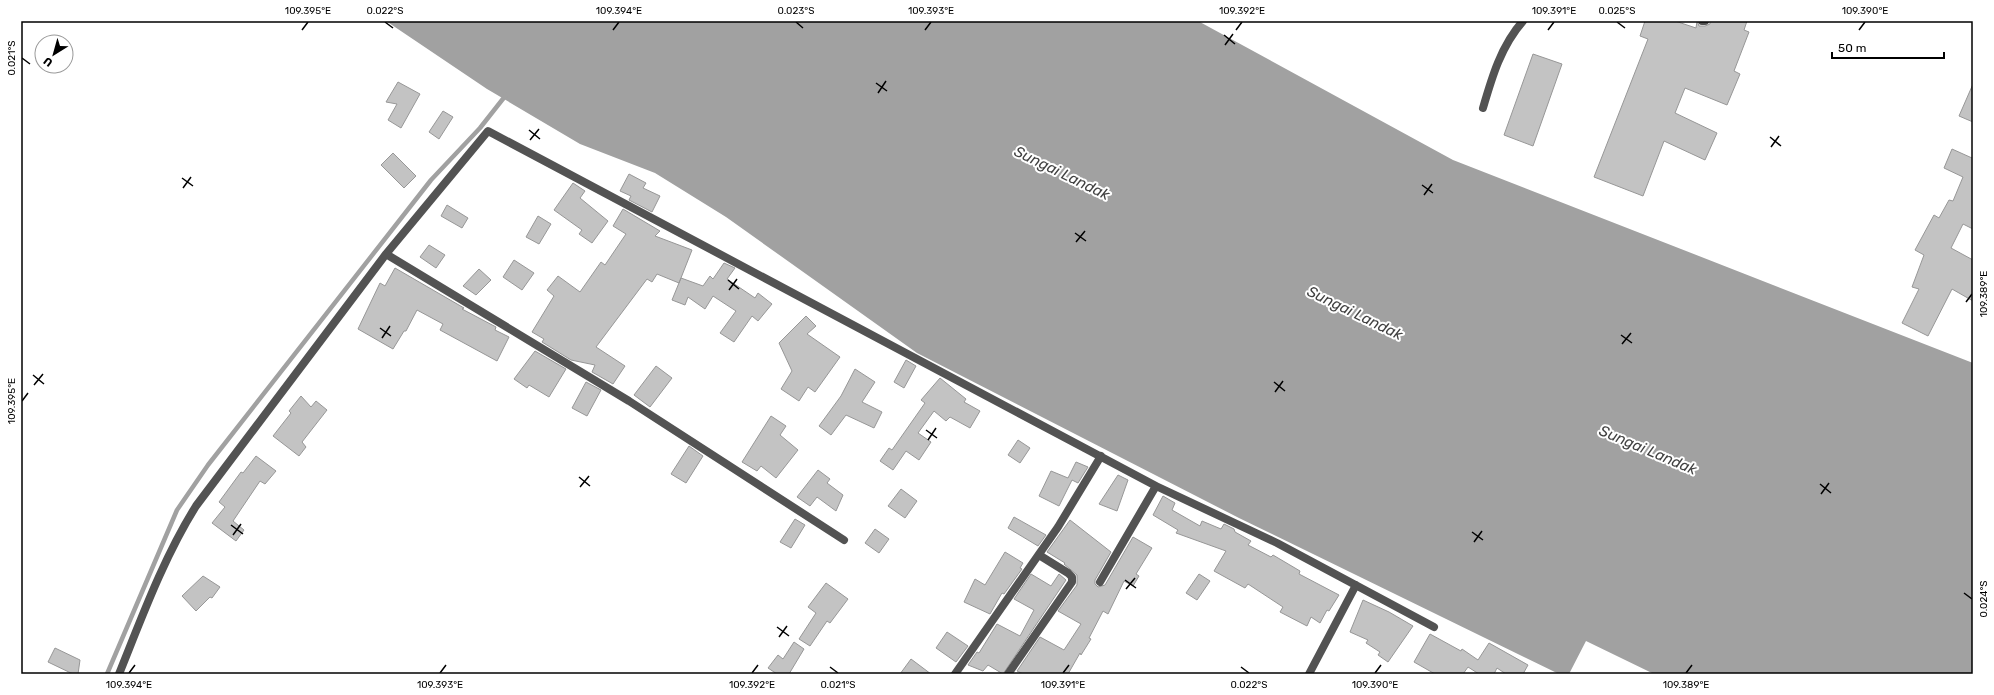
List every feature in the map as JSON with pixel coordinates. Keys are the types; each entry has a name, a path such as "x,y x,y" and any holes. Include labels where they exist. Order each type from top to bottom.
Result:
{"street":[{"path":"1483,108 1494,70 1514,31 1523,21"},
{"path":"119,674 164,566 181,530 196,506 386,254 488,130 1156,486 1277,544 1434,627"},
{"path":"386,254 629,401 844,540"},
{"path":"955,674 1058,527 1101,456"},
{"path":"1100,582 1156,486"},
{"path":"1008,674 1072,582 1072,577 1068,573 1039,555"},
{"path":"1309,674 1356,586"}],"water":[{"name":"Sungai Landak","path":"386,21 1198,21 1453,160 1973,363 1973,674 1654,674 1586,641 1569,674 1559,674 1239,518 917,353 726,217 655,173 580,144 487,89"}],"building":[{"path":"1645,21 1675,21 1696,28 1697,21 1699,26 1705,26 1710,24 1710,21 1747,21 1744,30 1749,32 1734,71 1740,74 1727,105 1685,88 1675,113 1717,133 1705,160 1664,141 1643,196 1594,177 1648,39 1640,36"},
{"path":"1533,54 1562,64 1533,146 1504,135"},
{"path":"398,82 420,94 401,128 388,120 397,104 386,102"},
{"path":"1973,84 1973,122 1959,116"},
{"path":"443,111 453,117 439,139 429,132"},
{"path":"1952,149 1972,158 1973,155 1973,229 1963,224 1951,248 1973,260 1973,301 1952,289 1928,336 1902,323 1919,289 1912,287 1924,255 1915,250 1934,215 1939,218 1949,200 1953,201 1963,177 1944,168"},
{"path":"393,153 416,176 404,188 381,165"},
{"path":"629,174 646,183 643,188 660,196 652,212 629,200 631,196 620,191"},
{"path":"573,183 585,191 580,198 608,221 592,243 579,234 582,230 554,210"},
{"path":"447,205 468,218 462,228 441,216"},
{"path":"623,209 660,231 655,236 692,250 679,283 657,274 652,282 647,279 596,347 625,366 613,384 592,372 595,365 571,360 542,342 544,339 532,332 554,296 547,290 558,276 580,292 601,262 605,265 626,234 613,226"},
{"path":"538,216 551,224 539,244 526,237"},
{"path":"429,245 445,255 436,268 420,257"},
{"path":"514,260 534,273 522,290 503,277"},
{"path":"724,263 735,268 727,279 755,298 758,293 772,304 758,321 752,316 734,342 720,333 736,311 713,296 705,309 688,297 685,305 672,300 681,278 703,286 710,276 713,279"},
{"path":"395,268 464,308 462,309 496,327 495,330 509,337 497,361 440,330 443,324 417,310 406,331 404,331 393,349 358,329 380,283 385,286"},
{"path":"479,269 491,280 476,295 463,286"},
{"path":"806,316 816,326 807,334 840,357 815,392 808,387 799,401 781,389 792,371 779,343"},
{"path":"535,351 566,369 549,397 529,385 527,388 514,379"},
{"path":"906,360 916,366 904,388 894,382"},
{"path":"656,366 672,378 650,407 634,395"},
{"path":"855,369 875,382 862,402 882,412 874,428 846,415 831,435 819,426 841,396"},
{"path":"940,378 966,399 964,402 980,411 970,428 950,417 946,421 934,411 918,433 931,442 919,460 906,451 893,470 880,461 889,448 892,450 925,403 921,400"},
{"path":"586,382 601,390 587,416 572,408"},
{"path":"301,396 311,407 316,401 327,410 302,442 306,447 299,456 273,436 291,413 289,411"},
{"path":"771,416 786,426 780,435 798,450 776,478 761,466 757,471 742,462"},
{"path":"1018,440 1030,448 1020,463 1008,455"},
{"path":"689,446 703,456 686,483 671,474"},
{"path":"256,456 276,471 265,484 260,481 233,521 244,530 236,541 212,523 225,507 219,502 241,472 243,473"},
{"path":"1076,462 1088,467 1078,483 1072,480 1059,506 1039,496 1051,471 1068,478"},
{"path":"818,470 830,479 827,483 843,495 836,511 817,497 810,506 797,497"},
{"path":"1118,475 1128,480 1117,511 1099,504"},
{"path":"901,489 917,501 905,518 888,506"},
{"path":"1163,496 1175,503 1172,510 1200,526 1202,521 1221,529 1224,524 1251,541 1248,545 1271,557 1273,555 1300,571 1299,574 1339,595 1329,611 1327,610 1320,623 1311,617 1307,626 1280,612 1283,607 1248,584 1245,588 1214,571 1226,551 1176,533 1178,530 1153,515"},
{"path":"1014,517 1046,535 1038,546 1008,528"},
{"path":"795,519 805,525 791,548 780,542"},
{"path":"1070,520 1111,552 1095,580 1095,584 1098,587 1105,585 1133,537 1152,548 1136,574 1139,576 1133,586 1124,581 1108,614 1103,611 1089,638 1091,639 1081,655 1080,653 1068,674 1023,674 1017,671 1040,637 1064,650 1081,624 1058,611 1077,585 1077,575 1064,564 1065,563 1047,552"},
{"path":"875,529 889,539 879,553 865,543"},
{"path":"1005,552 1023,563 1020,568 1022,569 1004,594 1002,593 990,614 964,602 975,579 985,585"},
{"path":"1031,574 1051,586 1059,574 1066,580 1003,674 988,665 983,671 968,665 977,652 979,653 997,624 1020,636 1034,610 1014,599"},
{"path":"1199,574 1210,581 1197,600 1186,593"},
{"path":"203,576 220,587 212,598 210,597 196,611 182,596"},
{"path":"826,583 848,599 830,623 827,621 810,646 799,639 816,613 808,607"},
{"path":"1363,600 1389,612 1413,626 1388,662 1378,655 1380,652 1366,643 1368,640 1350,632"},
{"path":"947,632 968,646 956,662 936,648"},
{"path":"1430,634 1461,651 1462,649 1478,660 1489,643 1528,665 1523,674 1506,674 1497,668 1494,674 1479,674 1468,667 1463,674 1435,674 1414,662"},
{"path":"794,642 804,649 789,674 777,674 768,668 778,655 783,659"},
{"path":"55,648 80,660 78,674 73,674 48,662"},
{"path":"911,659 931,674 900,674"}],"waterway":[{"path":"107,674 177,510 208,465 431,180 480,128 506,95"}]}
